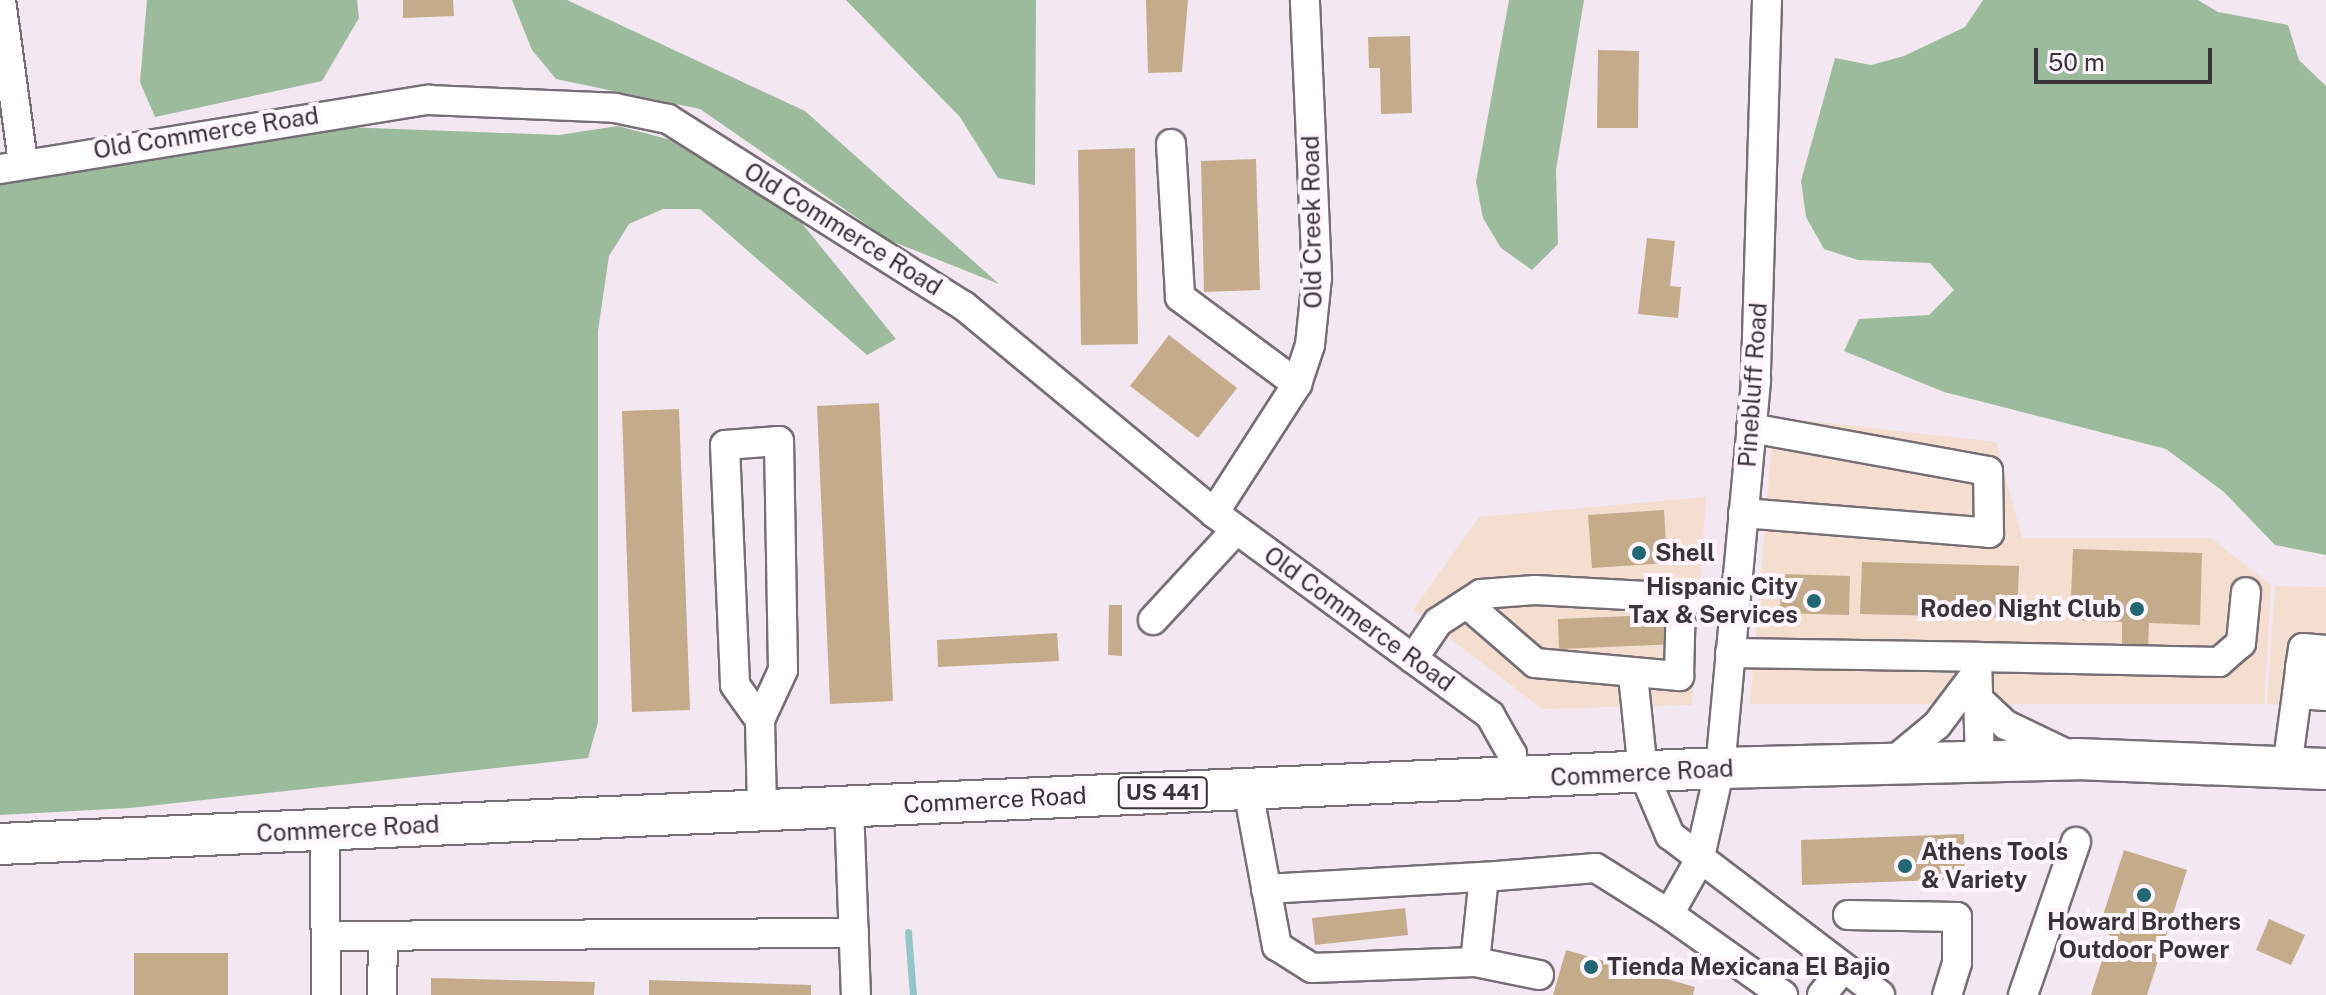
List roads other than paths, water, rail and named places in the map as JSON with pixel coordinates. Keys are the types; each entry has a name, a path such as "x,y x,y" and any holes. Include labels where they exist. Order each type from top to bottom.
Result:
{"highway":[{"name":"Commerce Road","path":"0,844 1514,780 1720,768 2077,759 2307,768"}],"street":[{"path":"1,0 11,166"},
{"name":"Old Creek Road","path":"1153,620 1225,522 1297,384 1310,345 1317,277 1305,0"},
{"name":"Pinebluff Road","path":"1669,914 1699,861 1720,768 1751,428 1767,0"},
{"name":"Old Commerce Road","path":"11,166 428,100 615,108 668,119 964,306 1225,522 1490,715 1512,754 1514,780"},
{"path":"1171,144 1180,297 1297,384"},
{"path":"1743,513 1989,533 1988,471 1751,428"},
{"path":"760,720 735,685 725,445 779,441 783,670 760,720 762,810"},
{"path":"1413,659 1438,622 1481,594 1535,590 1735,601"},
{"path":"1730,653 1978,676 2219,662 2241,643 2246,592"},
{"path":"1467,604 1535,663 1633,675 1679,676 1681,598"},
{"path":"2307,768 2308,677 2303,648 2326,650"},
{"path":"1633,675 1643,772 1670,835 1699,861 1880,995"},
{"path":"1978,676 2006,725 2077,759"},
{"path":"1978,676 1980,761"},
{"path":"1891,763 1937,725 1978,676"},
{"path":"2308,677 2326,696"},
{"path":"1248,790 1277,946 1312,968 1475,962 1539,975"},
{"path":"849,806 856,995"},
{"path":"325,830 326,995"},
{"path":"2023,995 2076,842"},
{"path":"1266,889 1596,868 1669,914 1783,995"},
{"path":"1475,962 1484,877"},
{"path":"1848,915 1957,917 1957,963 1947,995"},
{"path":"326,936 854,933"},
{"path":"382,995 383,936"},
{"path":"1822,995 1843,968"}],"waterway":[{"path":"908,932 913,995"}],"place":[{"name":"Shell","path":"1639,553"},
{"name":"Hispanic City Tax & Services","path":"1814,601"},
{"name":"Rodeo Night Club","path":"2137,609"},
{"name":"Athens Tools & Variety","path":"1905,866"},
{"name":"Howard Brothers Outdoor Power","path":"2144,895"},
{"name":"Tienda Mexicana El Bajio","path":"1591,967"}]}
